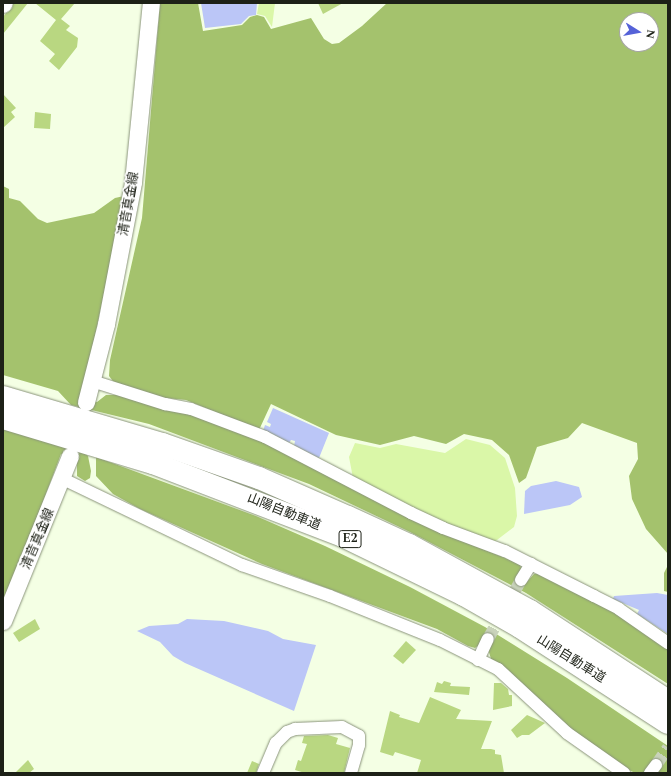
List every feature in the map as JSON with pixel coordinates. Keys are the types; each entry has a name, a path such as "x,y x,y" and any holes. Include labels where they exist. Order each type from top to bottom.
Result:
{"highway":[{"name":"山陽自動車道","path":"3,397 162,444 259,478 348,517 409,545 524,607 668,701"},
{"name":"山陽自動車道","path":"3,418 153,463 343,536 422,573 520,627 668,723"}],"main road":[{"name":"清音真金線","path":"86,402 117,272 134,175 150,3"},
{"name":"清音真金線","path":"3,621 62,479 70,456"}],"street":[{"path":"92,381 165,404 191,409 265,437 443,528 505,550 619,609 668,643"},
{"path":"62,479 242,565 330,596 440,640 498,669 567,733 624,773"},
{"path":"521,580 531,564"},
{"path":"478,660 488,639"},
{"path":"263,773 276,743 287,732 295,729 342,727 359,736 359,745 351,773"}],"green space":[{"path":"160,3 198,3 203,31 242,25 250,17 257,15 264,17 271,29 311,18 324,39 332,44 339,43 362,26 387,3 668,3 668,554 646,529 632,499 629,476 638,459 637,443 582,423 568,438 537,447 526,478 519,483 509,455 492,440 464,434 446,444 414,436 380,445 336,435 271,404 259,430 186,400 155,397 116,385 109,376 110,360 142,218"},
{"path":"259,3 275,3 272,27 265,16 257,14"},
{"path":"3,186 9,189 9,198 20,201 38,219 47,223 94,213 115,198 124,196 82,399 97,402 106,395 118,395 194,415 260,440 460,540 520,564 525,584 534,574 541,574 609,609 668,649 668,684 526,593 410,532 309,484 149,424 71,405 58,391 3,375"},
{"path":"3,427 80,448 88,456 91,471 90,478 85,481 77,476 77,459 61,454 5,603 3,603"},
{"path":"466,439 490,445 505,458 515,488 517,516 514,527 493,543 434,521 353,478 349,457 355,443 380,448 396,444 445,453"},
{"path":"96,457 256,516 325,546 410,587 485,627 567,678 668,746 668,773 655,773 650,769 643,773 635,773 621,766 574,731 508,673 492,662 488,649 479,645 475,648 468,646 437,629 262,564 140,509 113,494 96,476"},
{"path":"668,565 668,592 664,591 664,573"}],"water":[{"path":"201,3 257,3 256,15 249,16 241,24 205,28"},
{"path":"273,408 329,433 319,458 294,446 295,441 291,440 289,443 263,431 265,425 270,427 271,424 267,422"},
{"path":"556,481 579,487 582,497 570,505 524,514 525,491 531,486"},
{"path":"657,593 668,595 668,634 637,614 639,610 613,599 614,596"},
{"path":"187,619 224,621 268,631 283,639 316,645 294,711 185,663 173,656 160,642 137,631 149,626 178,624"}],"building":[{"path":"14,3 28,3 3,34 3,17"},
{"path":"35,3 75,3 61,19 70,26 66,30 78,38 77,47 59,70 49,61 55,54 40,41 56,20"},
{"path":"318,3 343,3 323,14"},
{"path":"3,94 16,108 11,112 15,117 3,128"},
{"path":"35,112 51,114 50,129 34,128"},
{"path":"35,619 40,629 19,642 13,633"},
{"path":"406,641 416,650 403,664 393,656"},
{"path":"444,681 451,683 450,686 470,687 469,695 434,692 437,682 442,684"},
{"path":"494,683 501,683 508,689 509,695 512,695 512,706 493,710"},
{"path":"430,697 461,710 456,719 492,721 481,749 495,750 495,754 501,755 504,773 417,773 421,760 395,752 393,756 380,752 390,711 400,715 399,717 419,723"},
{"path":"527,715 545,723 529,735 522,735 517,738 511,730"},
{"path":"328,735 338,738 336,744 350,748 344,773 305,773 295,770 298,760 301,761 307,744 302,743 304,736"},
{"path":"28,760 34,769 29,773 15,773"},
{"path":"252,761 259,764 256,773 247,773"}],"tunnel":[{"path":"488,639 521,580"},
{"path":"656,765 668,748"}]}
